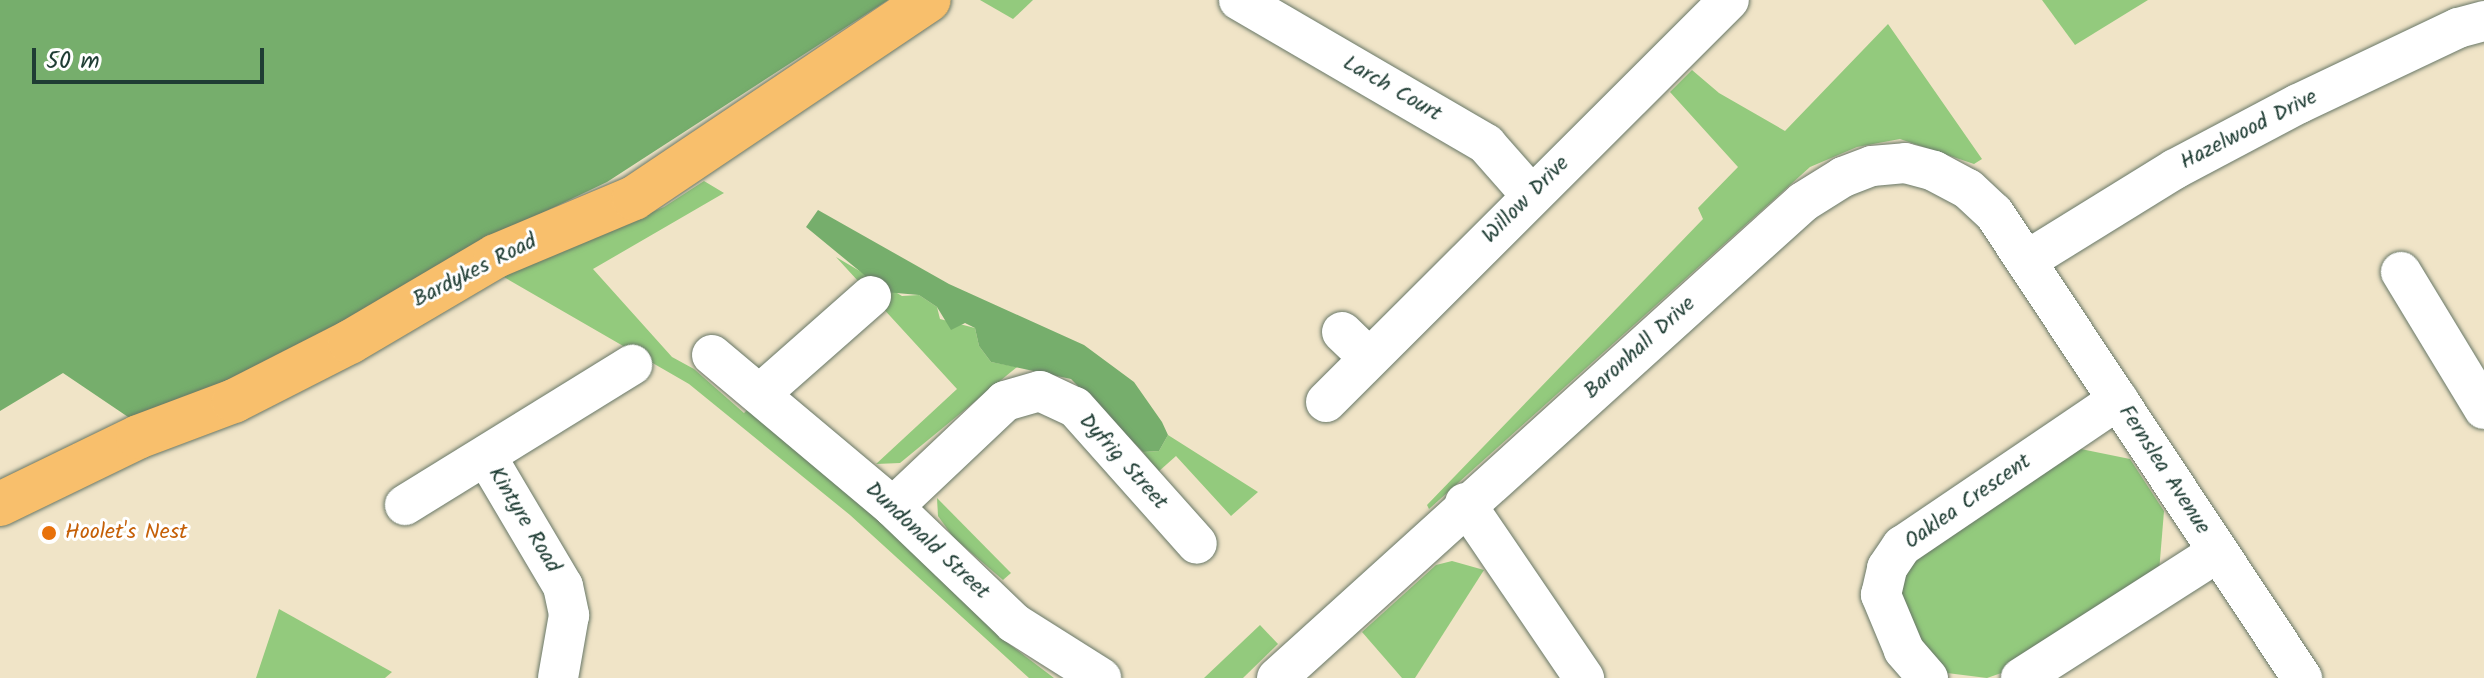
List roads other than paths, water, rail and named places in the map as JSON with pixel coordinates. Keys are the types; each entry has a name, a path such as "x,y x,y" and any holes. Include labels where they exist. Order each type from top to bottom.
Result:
{"main road":[{"name":"Bardykes Road","path":"0,504 138,437 234,401 350,342 496,256 634,198 929,0"}],"street":[{"name":"Larch Court","path":"1239,0 1284,11 1486,144 1531,195"},
{"name":"Willow Drive","path":"1326,402 1356,345 1531,195 1721,3"},
{"name":"Hazelwood Drive","path":"2026,261 2175,169 2463,16"},
{"name":"Baronhall Drive","path":"1277,678 1465,503 1833,181 1872,166 1905,163 1934,171 1968,189 1994,213 2026,261"},
{"name":"Fernslea Avenue","path":"2026,261 2302,678"},
{"path":"2401,272 2484,409"},
{"path":"760,394 871,296"},
{"name":"Dundonald Street","path":"712,355 893,507 1014,623 1101,678"},
{"name":"Kintyre Road","path":"405,505 632,365"},
{"name":"Dyfrig Street","path":"893,507 1005,401 1040,391 1075,407 1197,544"},
{"name":"Oaklea Crescent","path":"1928,678 1904,650 1881,595 1887,568 1902,546 2118,400"},
{"name":"Kintyre Road","path":"486,456 563,586 569,615 558,678"},
{"path":"1465,503 1584,678"},
{"path":"2021,678 2218,552"}],"place":[{"name":"Hoolet's Nest","path":"49,533"}]}
